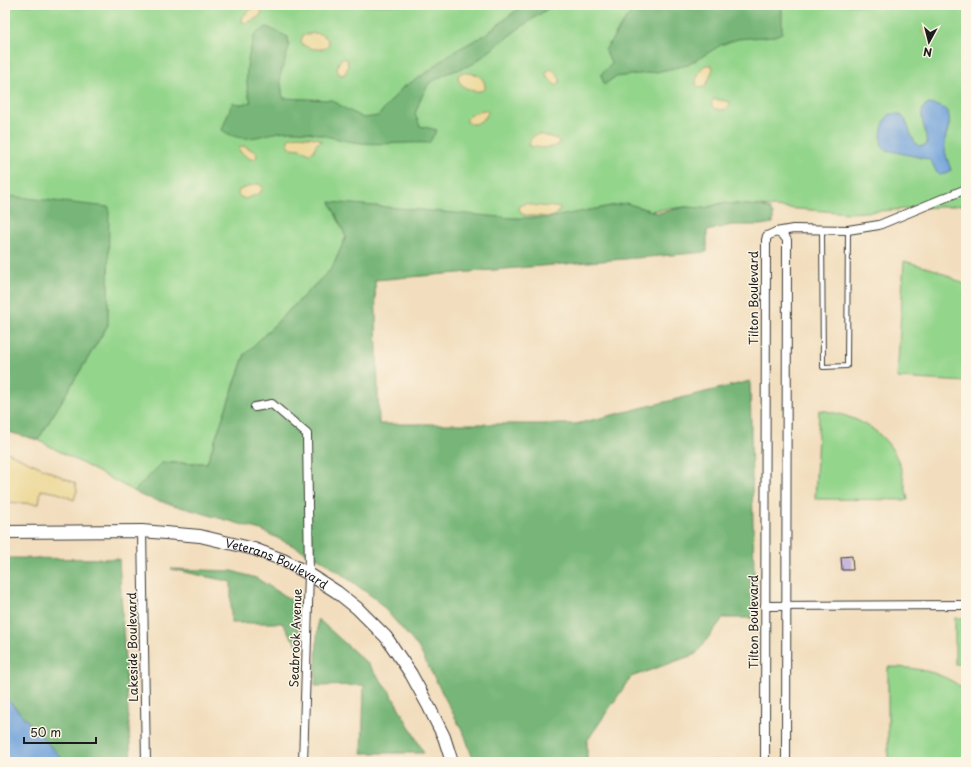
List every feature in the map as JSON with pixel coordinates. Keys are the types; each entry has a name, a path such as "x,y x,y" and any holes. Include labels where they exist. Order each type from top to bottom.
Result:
{"main road":[{"name":"Veterans Boulevard","path":"5,532 142,531 200,536 254,549 283,560 309,574 337,592 357,608 386,637 411,674 429,707 444,737 452,762"}],"street":[{"path":"776,232 793,229 848,230 879,225 966,189"},
{"path":"776,232 783,235 787,240 786,762"},
{"name":"Tilton Boulevard","path":"765,762 764,606 766,240 767,236 776,232"},
{"name":"Seabrook Avenue","path":"256,406 272,404 307,434 309,574 303,762"},
{"name":"Lakeside Boulevard","path":"142,531 146,762"},
{"path":"764,606 966,605"}],"lane":[{"path":"822,230 823,367 847,366 848,230"}],"green space":[{"path":"5,5 966,5 966,205 849,213 722,203 705,208 685,207 538,223 333,208 346,237 332,268 245,354 207,463 162,463 134,491 38,440 108,325 8,196 5,198"},
{"path":"523,5 553,5 514,32 473,64 448,73 429,83 415,114 420,126 437,130 429,143 361,143 298,131 280,132 247,138 231,135 222,130 232,103 242,104 251,102 247,86 248,60 255,34 267,27 288,37 289,48 280,76 283,98 332,100 363,118 378,116 402,88 426,73 451,53 485,35"},
{"path":"637,5 782,5 782,33 775,36 738,39 721,45 688,65 656,72 615,77 604,85 601,74 612,64 605,50"},
{"path":"8,196 109,207 108,325 38,440 5,431 5,198"},
{"path":"330,202 512,218 548,218 626,203 658,213 685,207 705,208 722,203 762,206 769,209 773,214 773,223 760,225 731,225 707,231 707,252 375,280 379,424 576,424 750,381 755,618 723,618 696,654 631,677 587,741 587,762 474,762 465,736 418,647 377,600 322,560 261,530 142,496 134,491 162,463 207,463 245,354 332,268 346,237"},
{"path":"904,261 936,270 966,285 966,382 897,378"},
{"path":"819,410 833,412 858,421 870,427 889,444 896,456 902,473 908,500 815,499"},
{"path":"5,558 119,559 131,762 65,762 8,700 5,701"},
{"path":"171,569 232,571 256,578 298,604 298,647 282,623 231,623 231,582"},
{"path":"955,618 966,618 966,664 955,664"},
{"path":"318,619 368,664 390,692 424,753 362,753 364,685 315,686"},
{"path":"888,667 909,668 939,675 966,691 966,762 888,762"},
{"path":"717,761 717,762 603,762"}],"sand":[{"path":"255,6 262,7 263,10 259,17 247,23 242,22 243,16"},
{"path":"924,28 934,36 936,39 934,41 929,41 922,32"},
{"path":"314,33 326,37 329,44 328,47 315,49 302,44 301,41 303,35"},
{"path":"341,59 347,59 348,67 345,74 342,75 338,73 337,69"},
{"path":"705,65 711,65 713,68 706,86 702,88 698,87 696,81 701,69"},
{"path":"551,69 559,77 560,81 558,85 555,85 546,76 546,72"},
{"path":"459,74 478,75 485,84 485,89 482,91 474,91 466,88 458,79"},
{"path":"715,99 730,102 730,106 724,110 715,109 711,104"},
{"path":"486,110 488,112 487,114 484,119 479,122 471,124 466,121 471,114"},
{"path":"539,134 557,139 559,144 556,146 541,148 530,146 530,141 532,138"},
{"path":"298,136 317,138 322,141 316,144 314,151 309,153 301,149 291,148 288,144 289,138"},
{"path":"244,146 256,152 257,157 255,159 250,159 240,152 239,148"},
{"path":"256,184 263,187 260,193 245,199 239,196 239,190"},
{"path":"526,203 560,208 560,210 556,215 551,217 526,215 522,214 519,209 520,206"},
{"path":"5,451 75,483 77,490 74,500 58,493 41,490 39,504 5,502"}],"water":[{"path":"929,104 943,108 948,114 949,118 945,139 945,149 951,170 944,174 937,173 931,161 927,159 886,150 882,147 881,139 883,125 890,114 898,114 902,116 914,141 918,145 922,146 927,144 922,114 925,105"},
{"path":"8,700 65,762 5,762 5,701"}],"building":[{"path":"852,556 853,570 842,570 841,557"}]}
